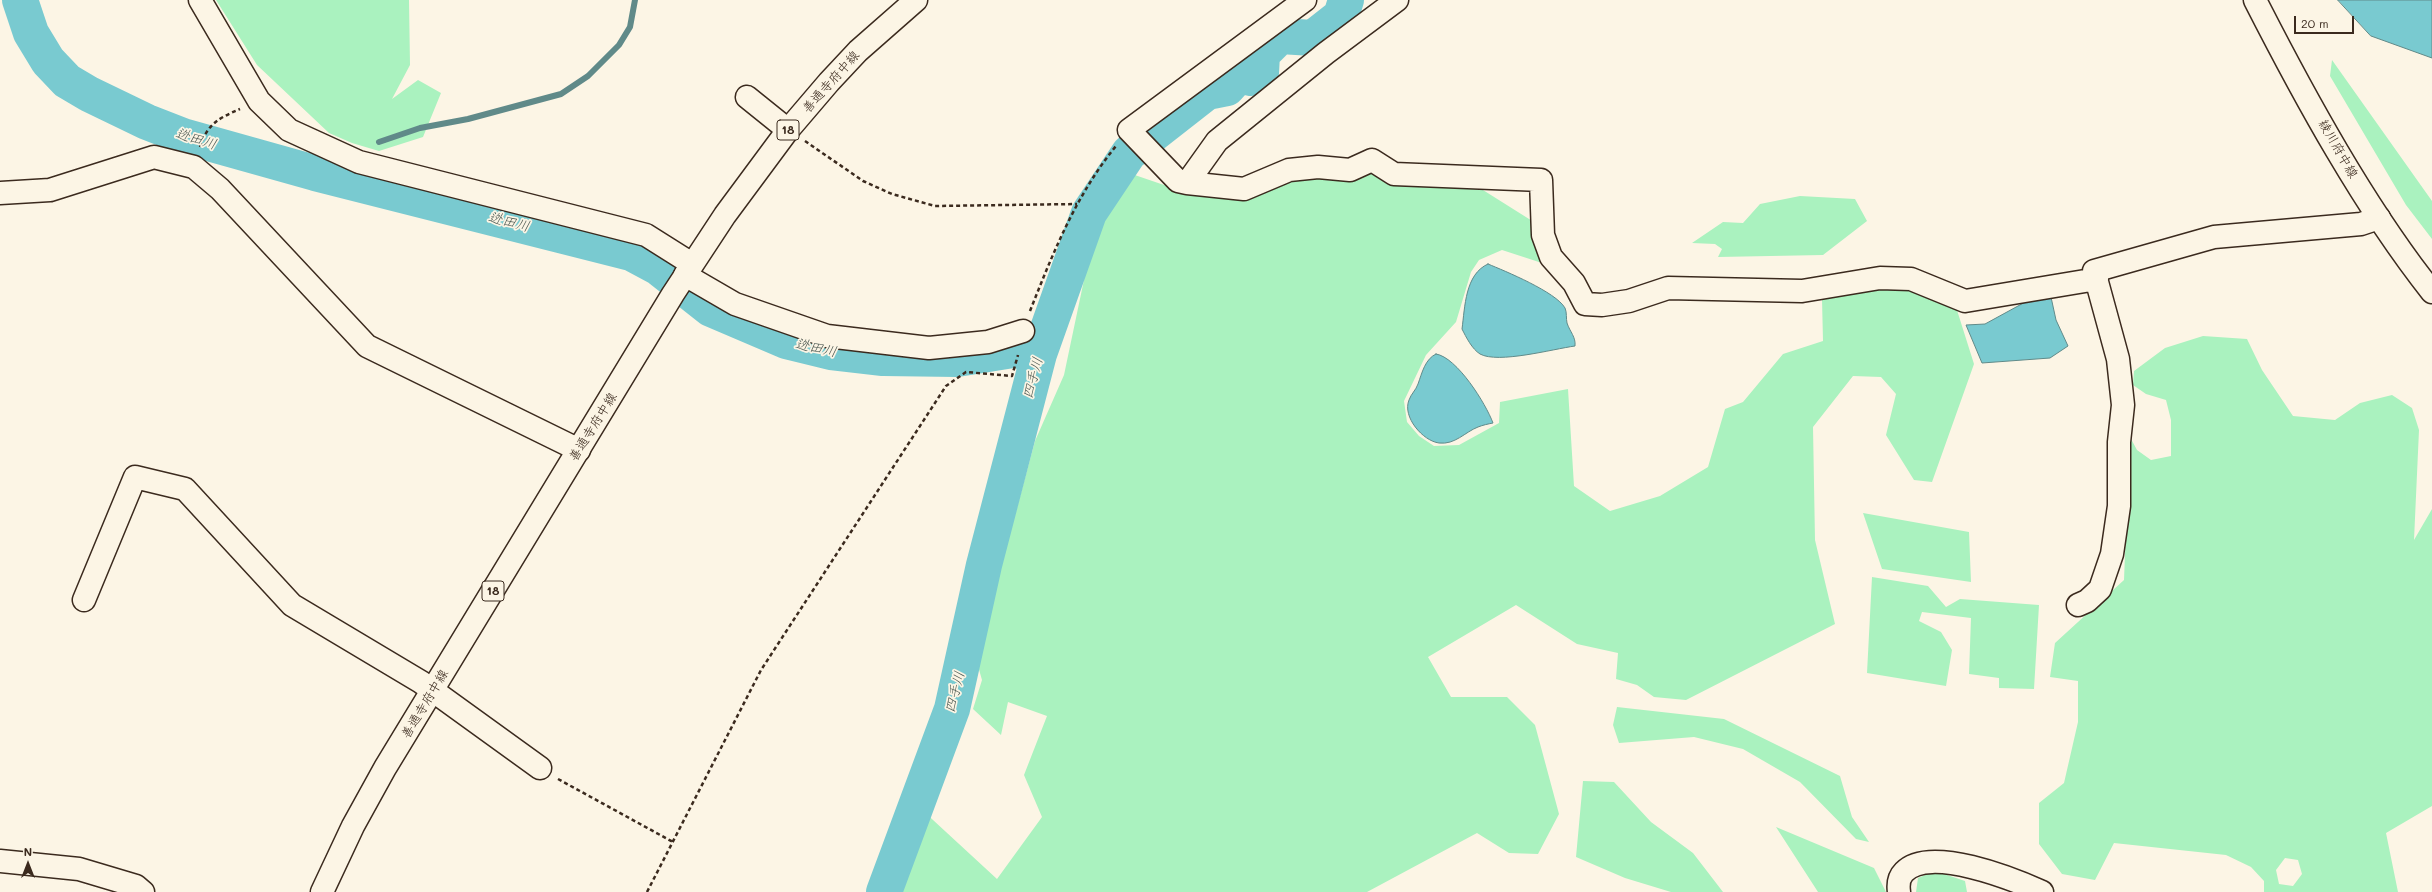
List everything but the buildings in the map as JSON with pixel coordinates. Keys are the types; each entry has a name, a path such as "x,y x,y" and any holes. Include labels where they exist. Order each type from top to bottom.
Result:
{"street":[{"path":"200,0 259,101 289,130 359,162 646,236 683,278 735,304 827,336 929,348 988,342 1023,331"},
{"name":"善通寺府中線","path":"322,892 357,820 433,690 683,278 756,172 788,130 858,51 916,0"},
{"path":"1305,0 1132,133 1182,182 1244,189 1289,170 1318,167 1350,170 1372,160 1394,174 1541,180 1543,236 1551,257 1574,283 1585,304 1602,305 1629,301 1668,288 1802,291 1880,278 1911,279 1965,301 2097,279"},
{"path":"1182,182 1217,141 1326,53 1397,0"},
{"name":"綾川府中線","path":"2255,0 2334,143 2378,218 2432,292"},
{"path":"747,97 788,130"},
{"path":"0,193 50,190 154,157 194,167 220,189 367,346 579,450"},
{"path":"2078,606 2087,601 2100,588 2112,554 2119,506 2119,442 2123,405 2118,359 2094,271 2214,238 2361,224 2378,218"},
{"path":"84,600 135,477 185,489 292,605 433,690 540,768"},
{"path":"0,861 79,869 136,886 143,892"},
{"path":"1899,892 1898,885 1902,874 1908,868 1916,863 1940,862 1982,870 2018,881 2042,892"}],"path":[{"path":"198,153 204,135 219,118 259,101"},
{"path":"788,130 863,181 892,194 935,206 1077,204"},
{"path":"1023,331 1053,252 1077,204 1106,158 1132,133"},
{"path":"647,892 761,670 946,386 966,372 1012,376 1016,360"},
{"path":"540,768 673,842"}],"green space":[{"path":"216,0 409,0 410,65 392,99 418,80 441,93 423,137 379,151 352,143 329,133 257,65"},
{"path":"2332,60 2432,201 2432,239 2406,205 2330,76"},
{"path":"1370,171 1404,186 1475,185 1537,224 1542,263 1502,250 1479,260 1471,272 1456,322 1426,355 1404,401 1407,422 1419,436 1434,446 1459,445 1499,423 1500,402 1568,389 1574,486 1610,511 1660,496 1708,467 1725,409 1743,402 1783,354 1823,341 1822,299 1877,287 1906,287 1956,307 1974,364 1932,482 1914,480 1886,435 1896,394 1881,377 1853,376 1813,427 1815,540 1835,624 1686,700 1654,697 1637,685 1616,679 1618,653 1577,644 1516,605 1428,657 1451,697 1507,697 1535,725 1559,814 1538,854 1509,853 1477,833 1367,892 893,892 909,861 920,808 997,879 1042,817 1024,775 1047,716 1008,702 1001,735 973,709 982,680 976,659 1035,441 1064,375 1097,218 1126,172 1164,185 1248,198 1293,177"},
{"path":"1800,196 1855,199 1867,221 1823,255 1718,257 1722,249 1715,244 1692,243 1723,222 1743,223 1760,204"},
{"path":"2203,336 2247,339 2262,370 2293,416 2335,420 2360,403 2392,395 2412,408 2419,430 2414,540 2432,509 2432,806 2386,833 2398,892 2264,892 2264,881 2251,867 2226,855 2114,843 2095,880 2062,874 2039,844 2039,803 2064,783 2078,722 2078,681 2050,677 2055,643 2124,580 2129,449 2131,439 2137,450 2151,460 2171,456 2171,420 2166,400 2146,394 2133,385 2134,371 2165,348","holes":["2285,858 2298,860 2302,874 2293,886 2279,884 2276,870"]},
{"path":"1863,513 1969,532 1971,582 1882,569"},
{"path":"1872,577 1928,586 1946,607 1960,599 2039,605 2034,689 1999,688 1999,678 1969,674 1971,618 1922,612 1919,621 1941,632 1952,650 1946,686 1867,673"},
{"path":"1617,707 1724,719 1840,776 1852,817 1869,842 1856,839 1800,782 1743,749 1694,737 1619,743 1613,725"},
{"path":"1583,781 1614,782 1651,822 1693,853 1723,892 1671,892 1625,878 1576,857"},
{"path":"1776,827 1874,868 1886,892 1818,892"},
{"path":"1935,871 1965,881 1967,892 1916,892 1918,878"}],"water":[{"path":"2338,0 2432,0 2432,58 2371,36"},
{"path":"1488,264 1530,283 1552,295 1560,302 1566,310 1567,323 1574,337 1575,346 1512,357 1488,357 1477,352 1462,329 1465,301 1470,283 1480,269"},
{"path":"2051,297 2056,320 2068,346 2050,358 1982,363 1966,325 1985,324 2029,300"},
{"path":"1436,354 1453,363 1470,382 1493,423 1473,429 1455,440 1445,443 1439,443 1427,438 1415,427 1408,414 1409,400 1417,386 1424,367 1429,359"}],"waterway":[{"name":"迯田川","path":"20,0 31,33 48,61 67,81 89,94 147,122 183,136 315,173 631,253 659,268 711,309 786,341 831,352 883,358 957,359 1013,350 1039,354"},
{"path":"379,142 420,128 468,119 561,94 588,76 619,45 630,27 635,0"},
{"name":"四手川","path":"884,892 952,709 984,565 1039,354 1089,213 1129,153 1207,92 1227,88 1239,75 1251,78 1261,73 1262,54 1280,36 1313,38 1341,16 1346,0"},
{"path":"354,183 356,172"}]}
